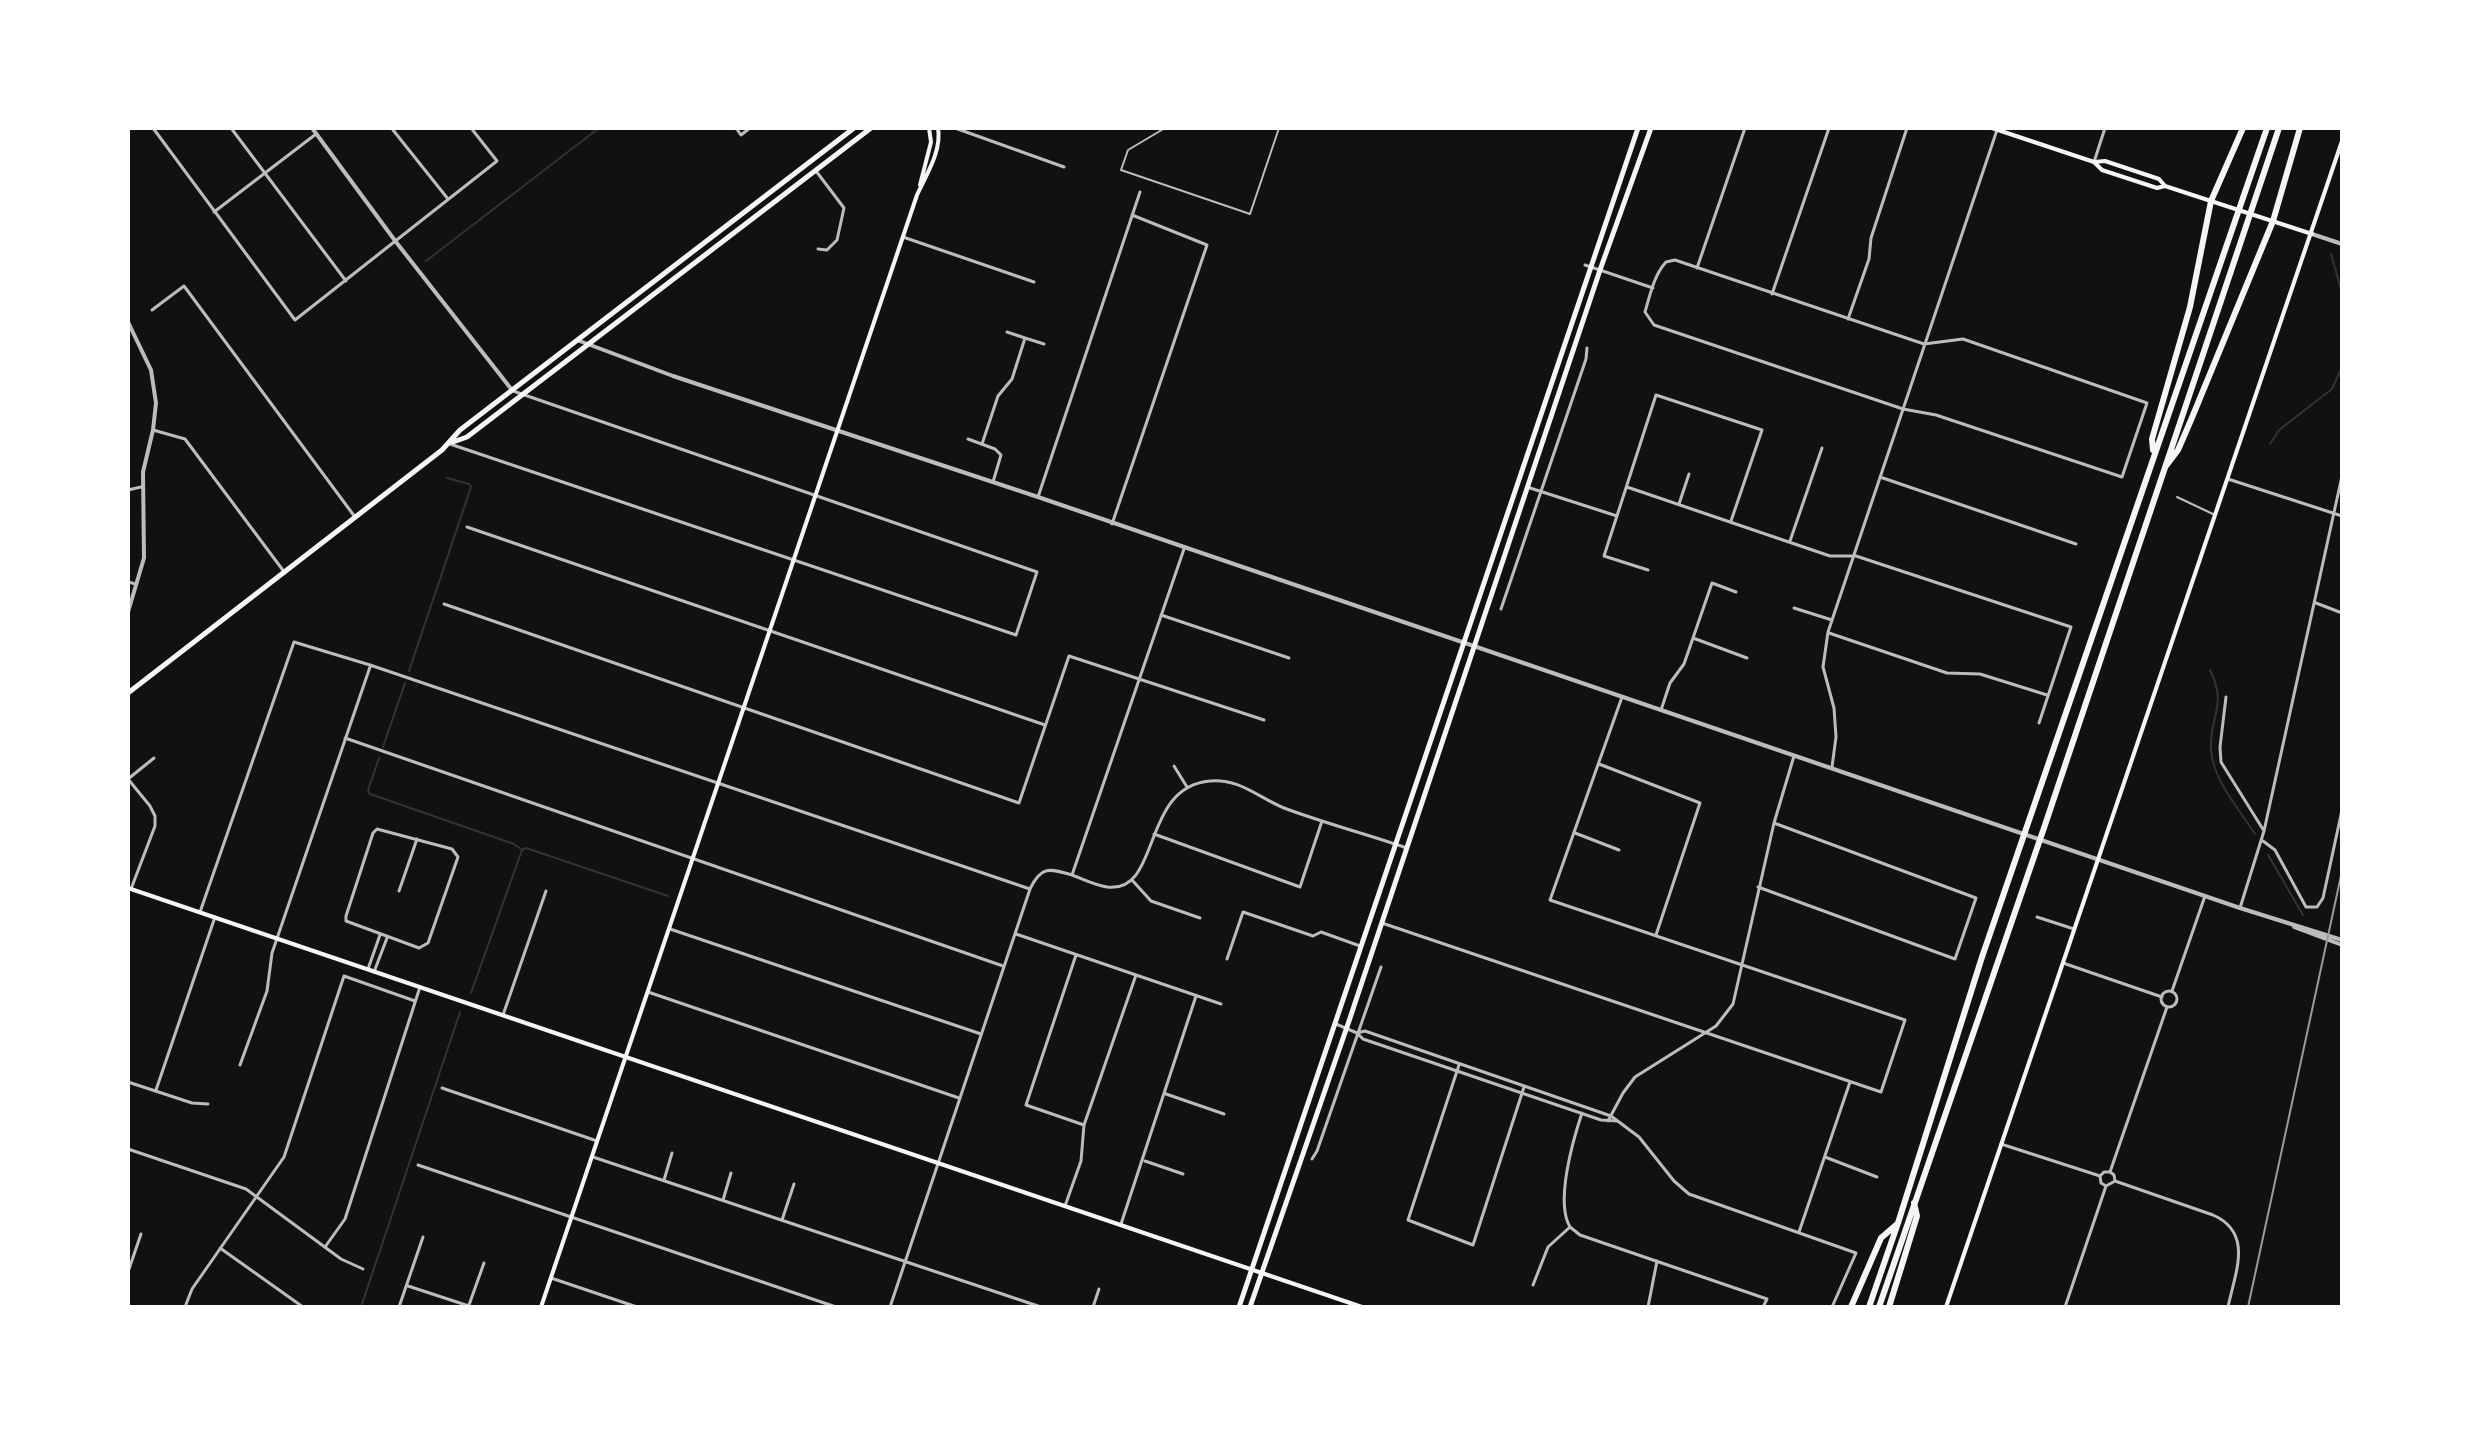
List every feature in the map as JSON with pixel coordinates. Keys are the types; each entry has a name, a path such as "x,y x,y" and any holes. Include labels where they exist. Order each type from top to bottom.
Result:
{"highway":[{"path":"2153,454 2152,439 2190,307 2211,201 2243,128"},
{"path":"1869,1307 1982,957 2267,128"},
{"path":"1879,1307 2279,128"},
{"path":"2161,474 2182,440 2273,221 2300,128"},
{"path":"1889,1307 1917,1216 1914,1203"},
{"path":"1851,1307 1881,1238 1898,1223"}],"main road":[{"path":"450,444 460,430 854,128"},
{"path":"128,693 450,444 467,437 871,128"},
{"path":"541,1307 917,195 931,142 929,128"},
{"path":"917,195 934,159 938,128"},
{"path":"1239,1307 1588,266 1638,128"},
{"path":"1250,1307 1600,270 1651,128"},
{"path":"1995,129 2094,162 2105,161 2159,179 2165,186 2312,234"},
{"path":"1946,1307 2342,141"},
{"path":"2094,162 2102,170 2157,188 2165,186"},
{"path":"130,888 1362,1307"}],"street":[{"path":"153,128 295,320 497,161 471,128"},
{"path":"231,128 346,281"},
{"path":"312,128 396,242 513,391 1037,572 1016,635 450,444"},
{"path":"736,128 741,135 750,128"},
{"path":"955,128 1064,167"},
{"path":"1697,268 1745,128"},
{"path":"1772,294 1829,128"},
{"path":"1848,319 1907,128"},
{"path":"2094,162 2105,128"},
{"path":"1832,767 1836,737 1834,708 1823,667 1828,632 1856,556 1995,129"},
{"path":"393,130 448,200"},
{"path":"214,212 316,134"},
{"path":"816,171 844,208 837,240 827,250 818,249"},
{"path":"1038,497 1140,192"},
{"path":"1112,524 1207,245 1132,215"},
{"path":"2312,234 2342,244"},
{"path":"903,237 1034,282"},
{"path":"1675,260 1697,268 1924,344 1963,339 2147,403 2122,477 1936,415 1903,409 1654,325 1645,312 1660,268 1666,262 1675,260"},
{"path":"1588,266 1653,288"},
{"path":"152,310 184,286 356,518"},
{"path":"128,322 151,370 156,403 141,487 145,546 128,612"},
{"path":"1007,332 1044,344"},
{"path":"600,348 596,343 601,333"},
{"path":"982,444 998,396 1012,379 1025,338"},
{"path":"577,340 2342,942"},
{"path":"1501,609 1586,359 1587,348"},
{"path":"1648,570 1604,556 1656,395 1762,430 1731,521"},
{"path":"153,430 185,439 285,573"},
{"path":"968,439 995,449 1001,455 993,482"},
{"path":"1790,541 1822,448"},
{"path":"1679,504 1689,474"},
{"path":"2240,908 2262,840 2342,476"},
{"path":"1880,477 2076,544"},
{"path":"2227,479 2342,516"},
{"path":"128,490 141,487"},
{"path":"1527,487 1617,516"},
{"path":"1627,487 1830,556 1856,556 2071,627 2039,723"},
{"path":"467,527 1045,725"},
{"path":"1072,875 1184,549"},
{"path":"128,582 136,584"},
{"path":"1661,710 1670,683 1684,664 1712,583 1736,592"},
{"path":"2315,602 2342,613"},
{"path":"444,604 1019,803 1069,656 1264,720"},
{"path":"1794,608 1832,620"},
{"path":"1161,615 1289,658"},
{"path":"1828,632 1947,673 1980,674 2047,695"},
{"path":"1693,638 1747,658"},
{"path":"200,912 294,642 719,782 1030,889"},
{"path":"240,1065 267,991 269,967 277,939 370,665"},
{"path":"1381,922 1881,1092 1905,1020 1550,900 1622,697"},
{"path":"2226,697 2221,762 2264,831"},
{"path":"345,738 1003,966"},
{"path":"1610,1119 1635,1077 1716,1026 1733,1004 1758,887 1794,756"},
{"path":"130,888 155,826 155,816 128,779 154,758"},
{"path":"1599,764 1700,803 1656,935"},
{"path":"1174,766 1187,787"},
{"path":"890,1307 1036,876 1053,869 1107,887 1131,879 1144,862 1168,804 1187,787 1210,781 1229,782 1249,789 1274,804 1407,848"},
{"path":"2262,840 2275,850 2310,908 2321,904 2342,810"},
{"path":"1154,834 1300,887 1322,821"},
{"path":"1758,887 1955,959 1976,898 1774,823"},
{"path":"377,829 417,839 452,849 458,857 428,943 419,948 346,921 373,833 377,829"},
{"path":"1575,833 1619,850"},
{"path":"399,891 417,839"},
{"path":"1131,879 1151,901 1200,918"},
{"path":"503,1015 546,891"},
{"path":"2172,991 2205,896"},
{"path":"1227,959 1243,912 1313,936 1321,932 1360,946"},
{"path":"156,1090 215,917"},
{"path":"2037,917 2074,929"},
{"path":"669,928 981,1034"},
{"path":"1015,934 1221,1004"},
{"path":"368,969 380,935"},
{"path":"374,972 388,937"},
{"path":"1076,955 1026,1105 1084,1125"},
{"path":"2063,962 2162,997 2167,1007 2110,1172"},
{"path":"1312,1159 1381,967"},
{"path":"1065,1206 1081,1161 1084,1125 1136,975"},
{"path":"185,1307 192,1289 284,1157 344,976 415,1001"},
{"path":"325,1247 345,1219 420,987"},
{"path":"2162,997 2164,993 2172,991"},
{"path":"2167,1007 2177,1002 2176,994 2172,991"},
{"path":"648,992 959,1098"},
{"path":"1121,1225 1196,996"},
{"path":"1335,1023 1363,1039 1582,1113 1618,1121 1639,1137 1674,1181 1689,1194 1856,1253 1832,1307"},
{"path":"1357,1033 1365,1031 1610,1119"},
{"path":"1459,1065 1408,1220 1473,1245 1524,1087"},
{"path":"128,1082 192,1103 208,1104"},
{"path":"1799,1232 1850,1082"},
{"path":"442,1088 597,1141"},
{"path":"1165,1094 1224,1114"},
{"path":"1582,1113 1573,1139 1563,1210 1570,1227 1580,1235 1767,1299 1763,1307"},
{"path":"2001,1144 2100,1176"},
{"path":"128,1149 233,1183 258,1197 341,1259 363,1269"},
{"path":"663,1182 672,1153"},
{"path":"592,1157 1041,1307"},
{"path":"1825,1157 1877,1177"},
{"path":"1143,1161 1183,1174"},
{"path":"418,1165 836,1307"},
{"path":"2100,1176 2110,1172 2115,1181"},
{"path":"723,1201 731,1173"},
{"path":"2100,1176 2101,1183 2106,1186"},
{"path":"2065,1307 2106,1186 2115,1181 2224,1220 2238,1238 2239,1253 2228,1307"},
{"path":"782,1220 794,1184"},
{"path":"1533,1285 1548,1247 1570,1227"},
{"path":"128,1272 141,1234"},
{"path":"399,1307 423,1237"},
{"path":"220,1248 303,1307"},
{"path":"1648,1307 1657,1261"},
{"path":"407,1286 469,1307 484,1263"},
{"path":"551,1278 637,1307"},
{"path":"1093,1307 1099,1289"}],"lane":[{"path":"1165,128 1128,150 1121,170 1250,214 1279,128"},
{"path":"2177,497 2215,515"}],"waterway":[{"path":"426,261 599,128"},
{"path":"2331,254 2342,293"},
{"path":"2270,444 2279,430 2332,389 2342,367"},
{"path":"409,671 471,487 447,478"},
{"path":"2210,670 2218,702 2211,739 2216,772 2255,834"},
{"path":"383,747 405,683"},
{"path":"379,758 368,790 370,794 521,849"},
{"path":"471,993 522,850 526,848 668,896"},
{"path":"2268,855 2303,915"},
{"path":"361,1307 460,1012"}],"railway":[{"path":"2248,1307 2342,871"}]}
